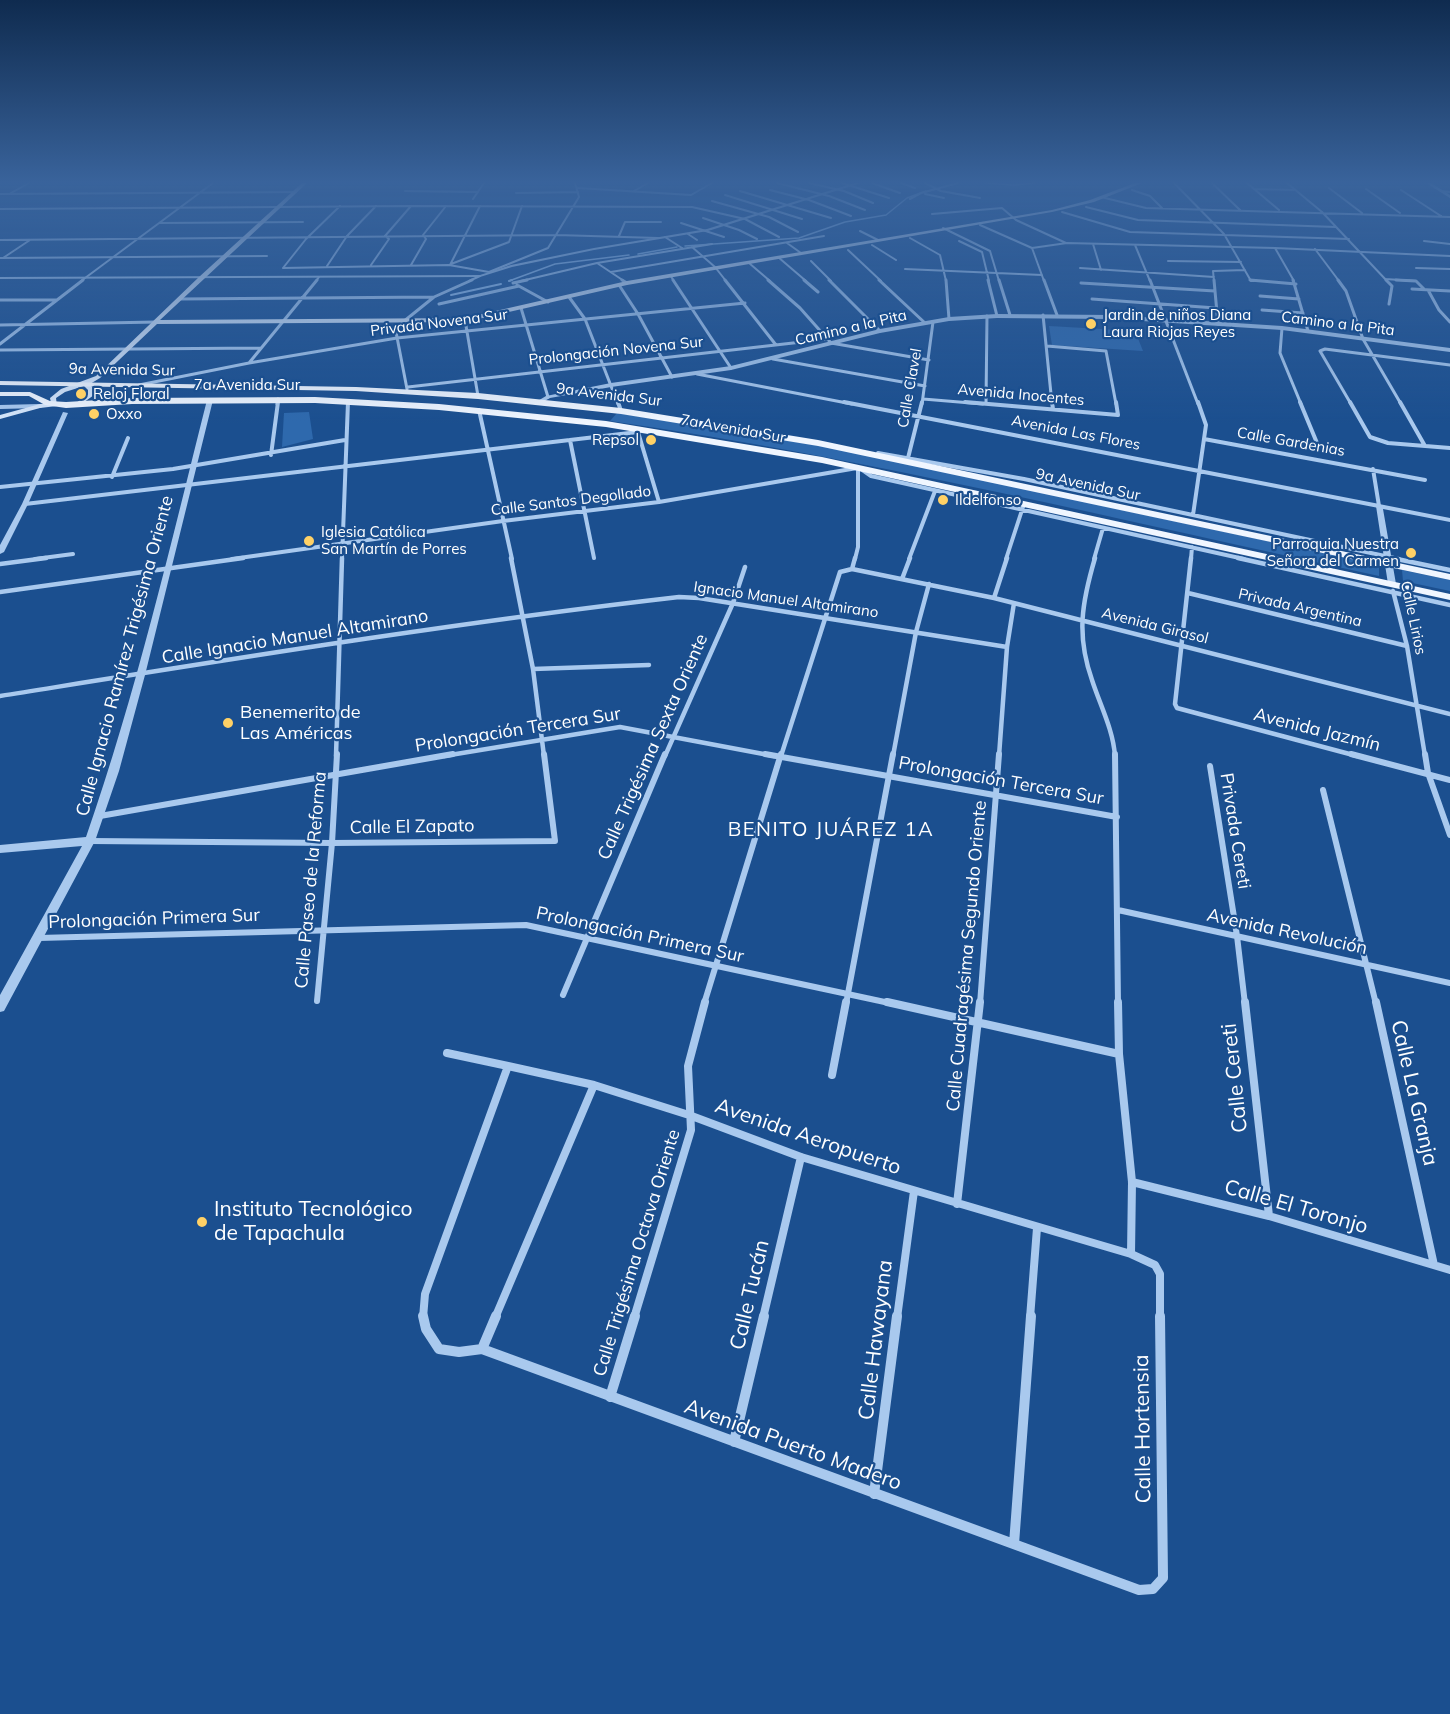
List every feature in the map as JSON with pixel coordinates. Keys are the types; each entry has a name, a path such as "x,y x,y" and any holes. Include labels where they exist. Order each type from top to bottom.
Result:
{"main road":[{"path":"0,417 40,406 55,405 53,398 58,393 87,385 217,263"},
{"path":"156,322 465,320 627,283 742,263"},
{"name":"9a Avenida Sur","path":"0,383 406,390 543,399 841,448 1388,560 1450,577"},
{"path":"78,404 91,395 91,390 87,385"},
{"name":"7a Avenida Sur","path":"0,394 30,394 55,405 278,399 348,402 479,410 640,431 770,450 858,468 1192,545 1393,588 1450,597"}],"street":[{"path":"0,344 105,263"},
{"path":"287,263 283,268 450,265 489,272 530,263"},
{"path":"450,265 455,263"},
{"path":"406,390 396,332 402,321 434,297 512,263"},
{"path":"548,302 513,283 597,263 627,283"},
{"path":"610,272 662,263"},
{"path":"711,263 745,303 776,345"},
{"path":"750,263 800,309 830,341"},
{"path":"785,263 818,292"},
{"path":"813,263 880,331"},
{"path":"862,263 925,323"},
{"path":"942,263 949,319"},
{"path":"985,263 997,316"},
{"path":"995,263 1010,315"},
{"path":"1038,263 1057,315"},
{"path":"1099,263 1101,270"},
{"path":"1142,263 1167,320 1206,425 1193,515"},
{"path":"1241,263 1251,282 1296,284"},
{"path":"1284,263 1296,284 1308,331"},
{"path":"1325,263 1346,291 1363,339 1425,446"},
{"path":"1370,263 1392,286 1389,304"},
{"path":"1080,268 1214,277"},
{"path":"1416,268 1450,269"},
{"path":"905,269 1042,275"},
{"path":"1218,324 1213,271 1245,270"},
{"path":"670,275 731,368"},
{"path":"0,278 480,276"},
{"path":"249,363 319,277"},
{"path":"1385,279 1416,281 1426,290 1450,322"},
{"path":"1081,283 1215,291"},
{"path":"619,285 638,314 672,377"},
{"path":"439,304 519,286"},
{"path":"1412,289 1450,291"},
{"path":"1260,296 1299,299"},
{"path":"179,299 434,297"},
{"path":"569,297 585,319 621,411"},
{"path":"1092,298 1216,308"},
{"path":"0,300 57,300"},
{"name":"Privada Novena Sur","path":"139,385 249,363 397,338 745,303"},
{"path":"521,308 543,399"},
{"path":"1262,310 1303,313"},
{"path":"1043,315 1053,409"},
{"name":"Camino a la Pita","path":"543,399 611,385 731,368 772,359 830,341 880,331 949,319 987,316 1057,315 1282,328 1450,350"},
{"path":"986,403 987,316"},
{"path":"465,320 477,378 478,396"},
{"path":"0,325 156,322"},
{"name":"Calle Clavel","path":"908,458 920,417 933,322"},
{"path":"1282,328 1280,353 1317,443"},
{"name":"Prolongación Novena Sur","path":"406,390 477,378 830,341 929,360"},
{"name":"Avenida Inocentes","path":"923,399 1118,415 1106,351 1047,346"},
{"path":"0,350 261,348"},
{"path":"1450,365 1325,349 1320,351 1371,437 1388,443 1450,448"},
{"path":"772,359 925,386"},
{"name":"Avenida Las Flores","path":"697,374 1450,520"},
{"path":"271,455 278,399"},
{"name":"Calle Ignacio Ramírez Trigésima Oriente","path":"0,1007 90,841 100,816 141,675 210,400"},
{"name":"Calle Paseo de la Reforma","path":"316,1001 332,843 336,773 341,545 348,402"},
{"path":"0,550 26,504 65,413 78,404"},
{"path":"55,405 65,413"},
{"path":"0,407 40,406"},
{"path":"479,410 524,615 542,741"},
{"path":"26,504 640,431 659,502"},
{"path":"112,477 128,438"},
{"name":"Calle Gardenias","path":"1204,439 1425,480"},
{"path":"0,487 193,468 345,440"},
{"path":"570,440 594,558"},
{"path":"841,448 1024,479 1388,560 1450,570"},
{"path":"858,468 871,476 935,491 1023,506 1103,528 1192,545 1182,645"},
{"path":"852,569 858,547 858,468"},
{"name":"Calle Santos Degollado","path":"0,592 503,521 659,502 858,468"},
{"name":"Calle Lirios","path":"1373,469 1393,588 1407,646 1428,773 1450,835"},
{"path":"902,579 935,491"},
{"path":"994,598 1023,506"},
{"path":"1103,528 1081,620 1082,639 1093,687 1113,738 1117,817 1119,1054 1132,1182 1131,1254"},
{"path":"0,564 73,554"},
{"name":"Calle Trigésima Sexta Oriente","path":"563,995 673,736 734,603 745,567"},
{"name":"Avenida Girasol","path":"852,569 994,598 1450,714"},
{"name":"Calle Trigésima Octava Oriente","path":"610,1397 691,1130 688,1066 714,967 840,572 852,569"},
{"path":"832,1076 887,776 916,632 929,584"},
{"path":"1393,588 1450,605"},
{"name":"Privada Argentina","path":"1188,594 1407,646"},
{"name":"Ignacio Manuel Altamirano","path":"524,615 679,597 825,616 1007,647"},
{"name":"Calle Cuadragésima Segundo Oriente","path":"957,1204 979,1021 1007,647 1014,603"},
{"name":"Calle Ignacio Manuel Altamirano","path":"0,696 524,615"},
{"name":"Avenida Jazmín","path":"1182,645 1175,704 1178,708 1450,780"},
{"path":"533,669 649,665"},
{"name":"Prolongación Tercera Sur","path":"100,816 336,773 620,728 1117,817"},
{"name":"Calle El Zapato","path":"90,841 332,843 555,841 542,741"},
{"name":"Privada Cereti","path":"1210,765 1237,936"},
{"name":"Calle La Granja","path":"1323,790 1367,964 1434,1265"},
{"path":"0,849 90,841"},
{"name":"Avenida Revolución","path":"1118,910 1450,983"},
{"name":"Prolongación Primera Sur","path":"39,938 526,925 714,967 979,1021 1119,1054"},
{"name":"Calle Cereti","path":"1237,936 1269,1216"},
{"name":"Avenida Aeropuerto","path":"447,1053 594,1085 689,1115 801,1157 1131,1254 1155,1266"},
{"name":"Avenida Puerto Madero","path":"509,1065 425,1294 423,1314 425,1333 439,1349 459,1352 482,1349 1139,1590 1153,1589"},
{"path":"482,1349 594,1085"},
{"name":"Calle Tucán","path":"734,1442 801,1157"},
{"name":"Calle El Toronjo","path":"1132,1182 1269,1216 1450,1270"},
{"name":"Calle Hawayana","path":"874,1494 914,1191"},
{"path":"1014,1544 1037,1228"},
{"name":"Calle Hortensia","path":"1153,1589 1162,1578 1160,1274 1155,1266"}],"shaded area":[{"path":"1049,326 1135,331 1143,351 1052,345"},
{"path":"309,412 313,439 282,447 284,413"},
{"path":"617,413 833,448 1379,565 1379,576 900,472 804,453 610,421"},
{"path":"1402,570 1450,580 1450,591 1403,581"}],"waterway":[{"path":"512,280 509,281 563,263"},
{"path":"451,295 501,284"}],"place":[{"name":"Jardin de niños Diana Laura Riojas Reyes","path":"1091,324"},
{"name":"Reloj Floral","path":"81,394"},
{"name":"Oxxo","path":"94,414"},
{"name":"Repsol","path":"651,440"},
{"name":"Ildelfonso","path":"943,500"},
{"name":"Iglesia Católica San Martín de Porres","path":"309,541"},
{"name":"Parroquia Nuestra Señora del Carmen","path":"1411,553"},
{"name":"Benemerito de Las Américas","path":"228,723"},
{"name":"Instituto Tecnológico de Tapachula","path":"202,1222"}],"district":[{"name":"BENITO JUÁREZ 1A","path":"831,830"}]}
